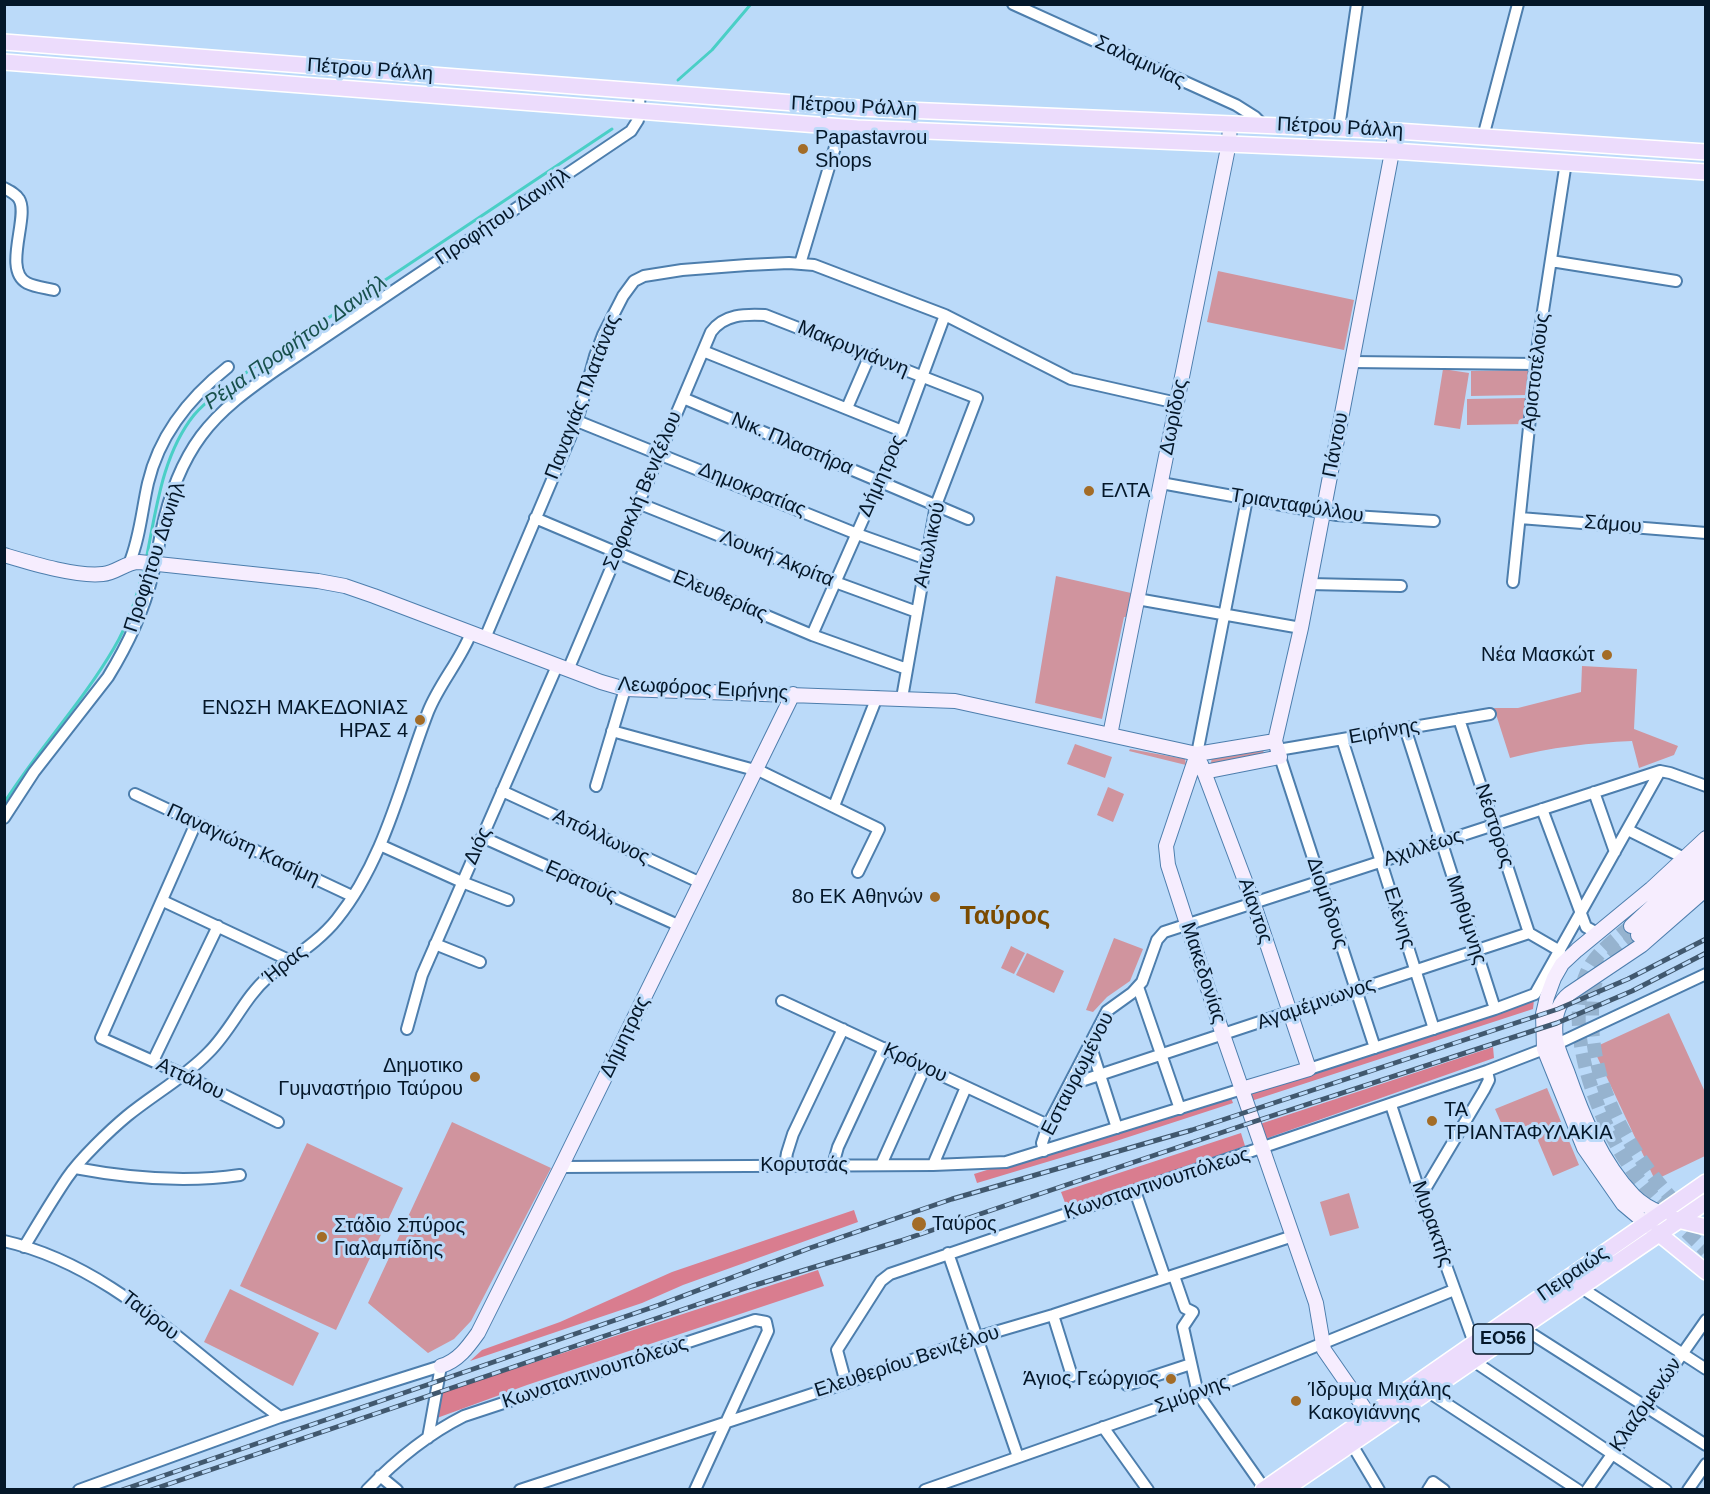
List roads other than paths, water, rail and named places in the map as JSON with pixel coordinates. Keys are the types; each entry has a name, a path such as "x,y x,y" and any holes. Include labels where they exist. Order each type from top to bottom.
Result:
{"main road":[{"name":"Πέτρου Ράλλη","path":"4,42 859,108 1339,128 1706,152"},
{"name":"Πέτρου Ράλλη","path":"4,62 841,127 1392,151 1706,172"},
{"name":"Πειραιώς","path":"1284,1490 1301,1485 1351,1443 1373,1420 1474,1343 1706,1182"},
{"name":"Πειραιώς","path":"1263,1489 1373,1420 1427,1391 1706,1202"},
{"path":"1661,1213 1677,1220 1706,1227"},
{"path":"1658,1233 1706,1272"}],"street":[{"name":"Σαλαμινίας","path":"1013,4 1246,110 1263,125"},
{"path":"1339,128 1357,4"},
{"path":"1483,136 1518,4"},
{"name":"Προφήτου Δανιήλ","path":"4,818 34,772 108,677 117,662 141,612 144,563 165,519 183,470 200,438 234,401 303,351 631,131 638,120 640,91"},
{"name":"Δωρίδος","path":"1110,735 1229,143 1230,109 1222,100"},
{"path":"800,264 841,127"},
{"name":"Πάντου","path":"1278,750 1396,131"},
{"name":"Αριστοτέλους","path":"1513,582 1536,364 1566,162"},
{"path":"4,188 16,195 21,203 16,257 20,276 27,283 54,290"},
{"path":"1551,261 1676,281"},
{"name":"Παναγιάς Πλατάνας","path":"478,635 535,518 577,421 599,345 633,281 652,274 773,264 814,265 945,315 1071,379 1177,403"},
{"name":"Μακρυγιάννη","path":"726,319 765,315 977,398"},
{"name":"Δήμητρος","path":"812,635 902,431 945,315"},
{"name":"Σοφοκλή Βενιζέλου","path":"562,668 618,552 711,332 726,319"},
{"path":"703,351 902,431"},
{"path":"847,408 870,355"},
{"path":"1351,362 1536,364"},
{"path":"144,563 134,550 150,476 159,450 192,400 228,367"},
{"name":"Νικ. Πλαστήρα","path":"682,398 968,519"},
{"name":"Αιτωλικού","path":"902,698 936,505 977,398"},
{"name":"Δημοκρατίας","path":"577,421 857,534 927,559"},
{"name":"Τριανταφύλλου","path":"1161,483 1352,517 1434,521"},
{"name":"Μακεδονίας","path":"1247,499 1197,754 1166,849 1167,865 1316,1303 1323,1344 1330,1359 1373,1420"},
{"name":"Λουκή Ακρίτα","path":"638,503 916,612"},
{"name":"Ελευθερίας","path":"535,518 812,635 907,669"},
{"name":"Σάμου","path":"1520,518 1706,533"},
{"name":"Λεωφόρος Ειρήνης","path":"4,555 91,574 111,573 144,563 345,585 562,668 625,689 963,702 1197,754"},
{"path":"1309,584 1401,586"},
{"path":"1137,599 1300,628"},
{"name":"Ήρας","path":"24,1247 75,1168 127,1117 184,1075 219,1041 256,989 330,927 352,896 380,845 395,810 429,711 440,688 478,635"},
{"name":"Διός","path":"406,1029 422,975 435,944 502,791 562,668"},
{"path":"596,786 625,689"},
{"name":"Δήμητρας","path":"441,1366 456,1359 465,1351 478,1333 793,694"},
{"path":"834,806 877,697"},
{"name":"Ειρήνης","path":"1204,772 1278,750 1490,714"},
{"name":"Νέστορος","path":"1459,719 1529,933"},
{"name":"Μηθύμνης","path":"1405,728 1495,1009"},
{"path":"612,731 756,770 782,780 879,829 858,872"},
{"name":"Ελένης","path":"1342,739 1434,1029"},
{"name":"Ειρήνης","path":"1197,754 1278,750"},
{"name":"Διομήδους","path":"1278,750 1375,1048"},
{"name":"Αίαντος","path":"1197,754 1253,902 1309,1069"},
{"path":"1044,1151 1309,1069 1533,996 1660,771 1706,786"},
{"name":"Αχιλλέως","path":"1186,924 1660,771"},
{"name":"Απόλλωνος","path":"502,791 701,883"},
{"path":"1594,792 1616,852"},
{"name":"Παναγιώτη Κασίμη","path":"135,794 352,896"},
{"path":"1542,809 1586,927 1597,933"},
{"path":"196,823 163,902 291,961"},
{"path":"1628,830 1684,858"},
{"name":"Ερατούς","path":"482,837 680,926"},
{"path":"1658,1233 1619,1199 1584,1148 1550,1047 1543,1014 1546,997 1562,964 1651,889 1706,837"},
{"path":"380,845 508,900"},
{"path":"1706,856 1635,931 1706,873"},
{"path":"1661,1213 1641,1203 1606,1159 1550,1047 1562,999 1642,945 1706,889"},
{"name":"Αττάλου","path":"163,902 101,1038 184,1075 279,1122"},
{"name":"Εσταυρωμένου","path":"1044,1151 1042,1143 1048,1125 1107,1011 1138,987 1160,936 1173,928 1186,924"},
{"path":"153,1061 218,926"},
{"path":"1529,933 1560,951"},
{"name":"Αγαμέμνωνος","path":"1069,1085 1529,933"},
{"path":"435,944 480,963"},
{"name":"Κωνσταντινουπόλεως","path":"846,1383 837,1350 885,1276 1487,1071 1550,1047 1706,974"},
{"path":"1138,987 1180,1109"},
{"name":"Κρόνου","path":"783,1000 1048,1125"},
{"path":"785,1166 794,1134 843,1029"},
{"path":"1090,1044 1117,1128"},
{"path":"833,1165 838,1147 884,1048"},
{"path":"880,1165 925,1068"},
{"path":"1422,1196 1484,1090 1489,1080 1487,1071"},
{"path":"933,1165 966,1087"},
{"name":"Μυρακτής","path":"1391,1105 1474,1343"},
{"name":"Κορυτσάς","path":"561,1167 933,1165 1006,1162 1044,1151"},
{"path":"75,1168 155,1178 222,1178 240,1174"},
{"path":"1135,1191 1170,1277 1185,1308 1192,1312 1183,1327 1198,1394 1263,1489"},
{"name":"Ελευθερίου Βενιζέλου","path":"520,1490 846,1383 978,1337 1053,1315 1293,1236"},
{"name":"Ταύρου","path":"4,1241 90,1274 125,1296 280,1417"},
{"path":"948,1253 1018,1457"},
{"path":"1580,1287 1706,1369"},
{"name":"Σμύρνης","path":"925,1490 1198,1394 1454,1290"},
{"path":"1053,1315 1072,1376"},
{"name":"Κωνσταντινουπόλεως","path":"367,1490 380,1476 428,1438 464,1416 755,1320 766,1322 768,1331 724,1423"},
{"name":"Κλαζομενών","path":"1587,1490 1706,1320"},
{"path":"1521,1327 1706,1445"},
{"path":"1472,1360 1666,1490"},
{"path":"1127,1385 1191,1364"},
{"path":"79,1490 280,1417 441,1366 428,1438"},
{"path":"1427,1391 1578,1490"},
{"path":"695,1490 724,1423"},
{"path":"1103,1427 1148,1490"},
{"path":"1351,1443 1379,1490"},
{"path":"1688,1490 1706,1464"},
{"path":"380,1476 397,1490"},
{"path":"1428,1490 1433,1482 1444,1490"}],"waterway":[{"name":"Ρέμα Προφήτου Δανιήλ","path":"678,80 712,50 751,4"},
{"name":"Ρέμα Προφήτου Δανιήλ","path":"146,560 167,466 183,431 202,406 229,384 612,129"},
{"name":"Ρέμα Προφήτου Δανιήλ","path":"4,803 88,688 114,648 136,598 145,566"}],"tunnel":[{"path":"1631,926 1600,953 1587,972 1580,996 1579,1023 1582,1051 1599,1107 1623,1157 1653,1197 1706,1251"},
{"path":"1638,935 1607,963 1597,979 1592,1005 1594,1043 1599,1070 1618,1121 1648,1169 1683,1211"}],"railway":[{"path":"122,1490 659,1305 810,1248 952,1199 1192,1130 1558,1009 1628,979 1706,939"},
{"path":"151,1490 752,1286 900,1241 1557,1023 1632,991 1706,953"}],"place":[{"name":"Papastavrou Shops","path":"803,149"},
{"name":"ΕΛΤΑ","path":"1089,491"},
{"name":"Νέα Μασκώτ","path":"1607,655"},
{"name":"ΕΝΩΣΗ ΜΑΚΕΔΟΝΙΑΣ ΗΡΑΣ 4","path":"420,720"},
{"name":"8ο ΕΚ Αθηνών","path":"935,897"},
{"name":"Δημοτικο Γυμναστήριο Ταύρου","path":"475,1077"},
{"name":"ΤΑ ΤΡΙΑΝΤΑΦΥΛΑΚΙΑ","path":"1432,1121"},
{"name":"Ταύρος","path":"919,1224"},
{"name":"Στάδιο Σπύρος Γιαλαμπίδης","path":"322,1237"},
{"name":"Άγιος Γεώργιος","path":"1171,1379"},
{"name":"Ίδρυμα Μιχάλης Κακογιάννης","path":"1296,1401"}],"district":[{"name":"Ταύρος","path":"1005,917"}]}
